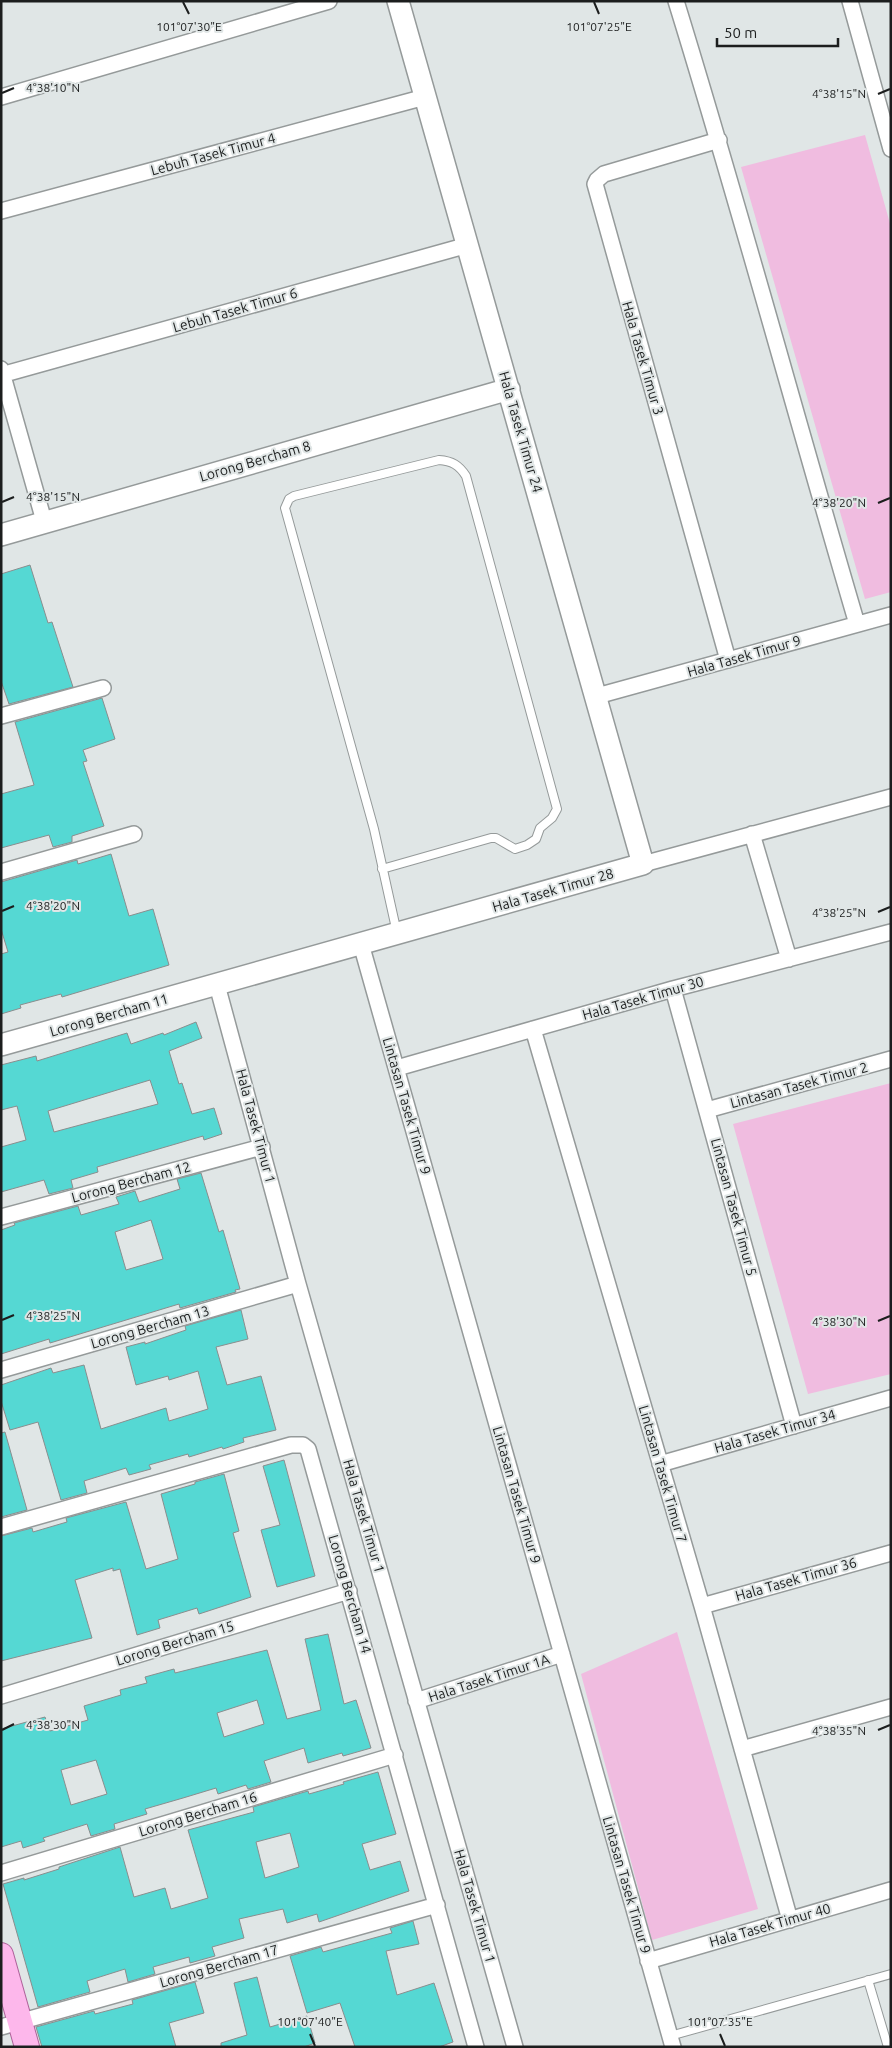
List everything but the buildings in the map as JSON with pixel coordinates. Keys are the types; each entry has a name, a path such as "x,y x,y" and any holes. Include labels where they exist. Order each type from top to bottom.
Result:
{"main road":[{"path":"1,1955 11,2030"},
{"path":"1,1997 11,2030 27,2047"}],"street":[{"path":"1,97 329,1"},
{"name":"Hala Tasek Timur 24","path":"398,1 597,696 643,864"},
{"path":"676,1 719,140 812,470 858,624"},
{"path":"850,1 891,149"},
{"name":"Lebuh Tasek Timur 4","path":"1,212 425,98"},
{"name":"Hala Tasek Timur 3","path":"719,140 604,174 595,184 728,660"},
{"name":"Lebuh Tasek Timur 6","path":"2,373 468,245"},
{"path":"2,373 44,521"},
{"name":"Lorong Bercham 8","path":"1,535 44,521 509,389"},
{"name":"Hala Tasek Timur 9","path":"597,696 891,615"},
{"path":"1,716 103,688"},
{"name":"Hala Tasek Timur 28","path":"217,985 643,864 891,797"},
{"path":"1,872 134,834"},
{"path":"752,834 789,958"},
{"name":"Hala Tasek Timur 30","path":"397,1068 673,989 891,932"},
{"name":"Lintasan Tasek Timur 9","path":"361,944 671,2042"},
{"name":"Lorong Bercham 11","path":"1,1045 217,985"},
{"name":"Hala Tasek Timur 1","path":"217,985 298,1284 515,2047"},
{"name":"Lintasan Tasek Timur 5","path":"673,989 794,1426"},
{"name":"Lintasan Tasek Timur 7","path":"533,1029 702,1606 790,1920"},
{"name":"Lintasan Tasek Timur 2","path":"707,1110 891,1059"},
{"name":"Lorong Bercham 12","path":"1,1217 262,1147"},
{"name":"Lorong Bercham 13","path":"1,1370 298,1284"},
{"name":"Hala Tasek Timur 34","path":"660,1464 891,1398"},
{"name":"Lorong Bercham 14","path":"1,1527 291,1445 303,1444 308,1449 395,1755 473,2046"},
{"name":"Hala Tasek Timur 36","path":"702,1606 891,1552"},
{"name":"Lorong Bercham 15","path":"1,1696 349,1591"},
{"name":"Hala Tasek Timur 1A","path":"416,1701 562,1654"},
{"path":"742,1748 891,1707"},
{"name":"Lorong Bercham 16","path":"1,1873 395,1755"},
{"name":"Hala Tasek Timur 40","path":"648,1960 891,1890"},
{"name":"Lorong Bercham 17","path":"11,2030 436,1905"}],"lane":[{"path":"382,869 491,838 496,838 509,847 520,848 532,843 540,828 552,818 557,809 466,476 456,464 447,460 439,460 294,496 289,499 285,508 374,829 382,869 397,935"},
{"path":"671,2042 891,1974"},
{"path":"868,1980 888,2047"}],"shaded area":[{"path":"865,135 891,227 891,592 865,599 741,167"},
{"path":"891,1083 891,1374 808,1394 733,1124"},
{"path":"677,1632 758,1909 652,1940 581,1674"}]}
